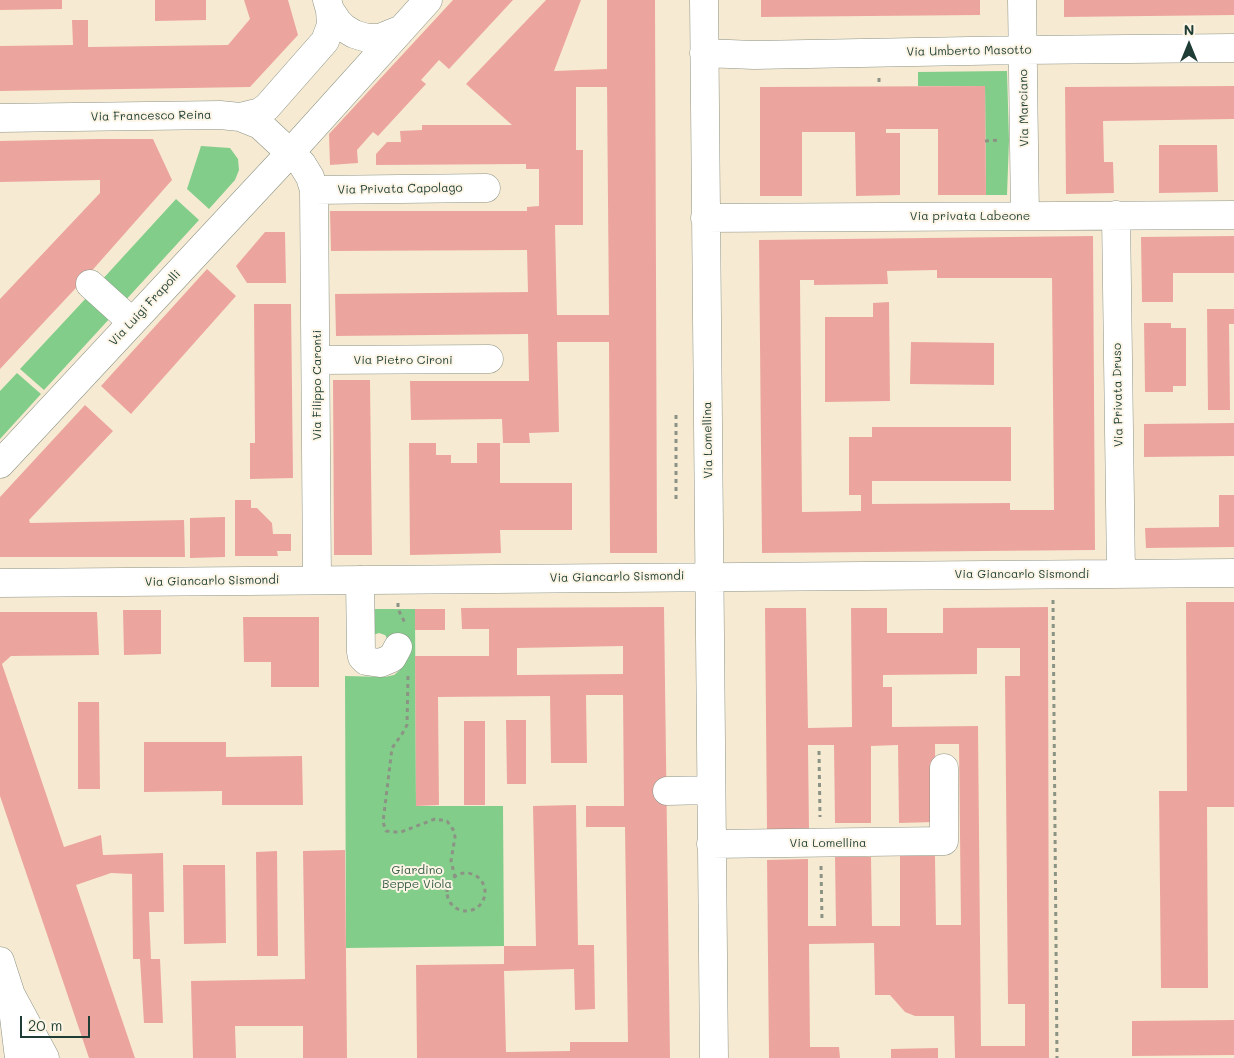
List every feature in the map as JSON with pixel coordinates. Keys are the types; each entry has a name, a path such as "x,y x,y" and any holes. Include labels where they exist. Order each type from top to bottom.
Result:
{"street":[{"name":"Via Luigi Frapolli","path":"0,464 290,152 428,0"},
{"path":"685,0 686,24 704,44"},
{"name":"Via Lomellina","path":"704,0 714,1058"},
{"name":"Via Marciano","path":"1022,0 1025,216"},
{"path":"328,5 338,22 354,34 367,38 380,38 402,29"},
{"path":"240,117 260,112 267,108 320,48 330,32 331,19 328,5"},
{"name":"Via Umberto Masotto","path":"704,44 754,55 1234,48"},
{"name":"Via Francesco Reina","path":"0,118 220,115 240,117 260,126 290,152"},
{"path":"290,152 302,164 310,177 314,190"},
{"name":"Via Privata Capolago","path":"314,190 486,188"},
{"name":"Via Filippo Caronti","path":"314,190 317,360 317,580"},
{"name":"Via privata Labeone","path":"706,218 1234,214"},
{"name":"Via Privata Druso","path":"1116,215 1121,574"},
{"path":"90,284 132,322"},
{"name":"Via Pietro Cironi","path":"317,360 489,359"},
{"name":"Via Giancarlo Sismondi","path":"0,583 1234,573"},
{"path":"360,580 360,652 362,657 372,663 387,661 404,648"},
{"name":"Via Lomellina","path":"711,844 944,842 944,768"},
{"path":"667,791 711,790"},
{"path":"0,961 11,995 45,1058"},
{"path":"11,995 19,1058"}],"path":[{"path":"676,415 676,499"},
{"path":"1053,594 1057,1058"},
{"path":"398,600 404,648 407,725 392,748 383,822 386,831 395,832 401,832 428,820 435,819 447,822 454,831 455,837 451,861 455,877"},
{"path":"470,874 484,885 484,898 477,907 466,911 454,907 450,902 447,890 455,877 470,874"}],"green space":[{"path":"1007,71 1009,140 1007,195 986,195 985,86 918,86 918,72"},
{"path":"201,146 230,148 238,159 239,170 235,180 209,209 187,189"},
{"path":"176,199 199,220 123,303 100,282"},
{"path":"88,296 111,317 44,390 20,369"},
{"path":"17,373 41,394 0,439 0,391"},
{"name":"Giardino Beppe Viola","path":"370,609 415,609 416,806 503,806 504,946 346,948 345,676 385,677 394,675 400,670 403,663 385,635 379,633 373,635"}],"building":[{"path":"0,0 62,0 62,9 0,10"},
{"path":"155,0 206,0 206,20 155,21"},
{"path":"244,0 288,0 298,35 250,87 0,91 0,46 73,45 72,20 88,20 88,47 228,45 250,19"},
{"path":"453,0 513,0 449,69 439,60 421,80 426,84 378,136 373,132 357,150 358,163 330,165 329,134"},
{"path":"546,0 581,0 554,71 607,69 607,0 655,0 657,553 610,553 609,342 557,342 559,432 529,433 530,443 503,443 502,419 411,420 410,381 529,381 528,334 336,336 335,294 528,292 527,250 331,251 330,211 527,211 527,207 539,206 539,169 526,169 526,164 376,165 376,154 387,142 401,142 400,131 422,130 422,125 512,125 466,84","holes":["576,87 607,87 609,315 557,315 555,225 583,225 583,150 576,150"]},
{"path":"761,0 980,0 980,15 761,17"},
{"path":"1064,0 1234,0 1234,15 1064,17"},
{"path":"985,86 986,195 938,195 938,129 886,129 886,133 900,133 900,195 856,196 855,132 802,132 802,196 760,196 760,87"},
{"path":"1234,86 1234,119 1103,121 1104,162 1113,162 1114,193 1066,194 1065,87"},
{"path":"153,139 172,180 89,274 0,369 0,299 100,193 100,180 0,182 0,141"},
{"path":"1159,145 1217,145 1218,192 1159,193"},
{"path":"265,232 285,232 286,283 247,283 236,266"},
{"path":"1093,236 1095,550 762,553 759,240","holes":["937,270 937,278 1052,278 1054,510 1010,510 1010,503 872,504 872,481 1011,481 1011,427 872,427 872,437 849,437 849,495 861,495 861,511 802,512 800,280 814,280 814,285 888,284 887,271"]},
{"path":"1234,236 1234,273 1173,273 1173,302 1142,302 1141,237"},
{"path":"207,269 236,296 131,414 101,386"},
{"path":"889,302 890,401 825,402 825,317 873,317 873,303"},
{"path":"254,304 291,304 293,478 250,479 250,443 255,443"},
{"path":"1207,309 1234,309 1234,324 1229,324 1230,410 1208,410"},
{"path":"1144,323 1171,323 1171,328 1186,328 1186,386 1173,386 1173,392 1145,392"},
{"path":"911,342 994,343 994,385 910,384"},
{"path":"333,380 370,380 372,555 334,555"},
{"path":"85,405 113,431 29,520 30,523 184,520 185,557 0,557 0,497"},
{"path":"1234,423 1234,456 1144,457 1144,424"},
{"path":"409,443 436,443 436,455 451,455 451,463 477,463 477,443 500,443 500,483 572,483 572,530 500,530 501,553 410,555"},
{"path":"1219,495 1234,495 1234,547 1146,548 1145,528 1219,527"},
{"path":"235,500 251,500 251,508 257,508 272,523 273,534 291,534 291,551 277,551 278,556 235,556"},
{"path":"225,517 225,557 190,558 190,518"},
{"path":"1186,602 1234,602 1234,807 1207,807 1208,988 1161,988 1159,791 1187,791"},
{"path":"664,607 670,1058 417,1058 416,965 504,964 504,946 536,946 533,806 576,805 578,945 594,945 595,1009 575,1010 574,969 504,971 506,1052 570,1051 570,1042 628,1042 625,827 586,827 586,806 624,806 623,695 586,695 587,763 551,763 550,696 438,697 439,805 416,806 415,656 489,656 489,629 462,629 461,608","holes":["623,646 623,674 517,675 517,648"]},
{"path":"1048,607 1049,1058 955,1058 954,1016 915,1016 905,1012 890,995 875,995 874,943 809,944 810,1047 839,1047 840,1058 769,1058 767,860 808,859 808,926 836,926 835,857 871,857 872,926 900,926 900,856 935,856 936,925 961,925 959,744 935,744 936,822 899,823 898,745 871,746 871,823 835,823 834,745 808,745 809,829 767,830 765,608 806,608 808,728 852,727 851,608 887,608 887,633 943,633 943,608","holes":["977,648 1020,648 1020,676 1005,676 1008,1004 1025,1004 1025,1046 981,1046 978,726 892,727 892,687 883,687 883,675 977,674"]},
{"path":"415,609 445,609 445,630 415,630"},
{"path":"123,610 161,610 161,654 124,655"},
{"path":"0,612 97,612 99,655 11,656 2,664 64,847 101,835 103,855 163,853 164,912 149,912 151,959 160,959 163,1023 144,1023 140,959 133,959 132,874 111,873 76,885 135,1058 89,1058 0,796"},
{"path":"243,617 319,617 319,687 271,687 271,662 244,662"},
{"path":"78,702 99,702 100,789 78,789"},
{"path":"506,720 526,720 526,784 507,784"},
{"path":"464,721 485,721 485,805 464,805"},
{"path":"144,742 226,742 226,757 302,756 303,805 222,805 222,791 144,792"},
{"path":"345,850 347,1058 303,1058 303,1026 235,1026 236,1058 193,1058 191,981 305,979 303,851"},
{"path":"277,851 278,956 257,956 256,852"},
{"path":"183,865 225,865 226,943 184,944"},
{"path":"1234,1020 1234,1055 1132,1056 1132,1021"},
{"path":"938,1048 938,1058 891,1058 891,1049"}]}
